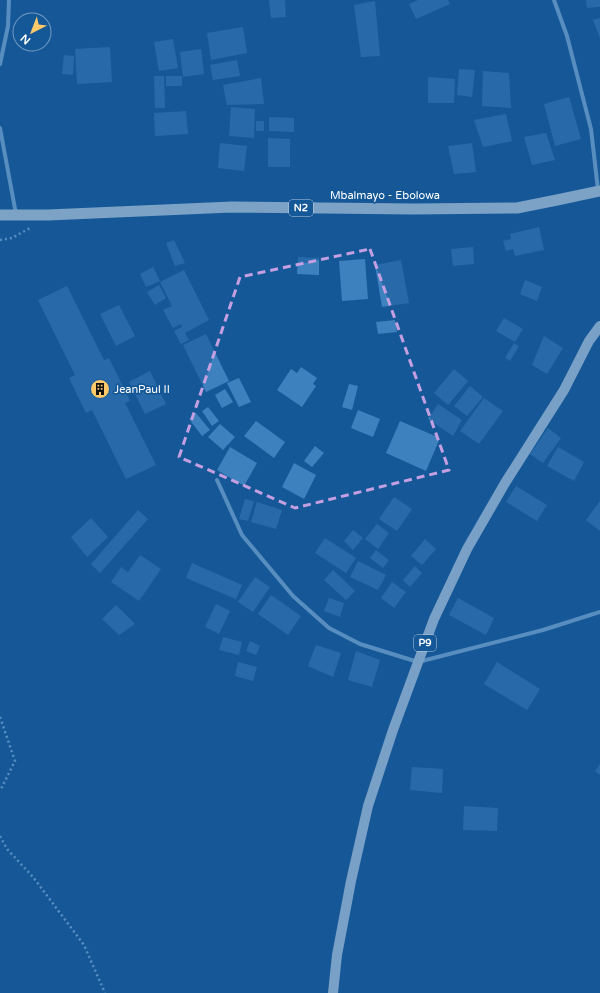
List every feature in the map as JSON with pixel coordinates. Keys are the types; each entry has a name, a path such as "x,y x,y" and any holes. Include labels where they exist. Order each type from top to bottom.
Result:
{"highway":[{"name":"Mbalmayo - Ebolowa","path":"0,215 48,215 232,207 414,209 517,208 599,191"}],"main road":[{"name":"P9","path":"333,993 337,955 349,888 368,806 393,730 434,620 468,549 505,483 564,390 589,341 600,326"}],"street":[{"path":"0,64 8,26 9,0"},
{"path":"554,0 567,36 591,129 599,191"},
{"path":"0,128 16,215"},
{"path":"216,480 242,535 293,596 329,628 360,644 418,662 543,630 600,612"}],"path":[{"path":"0,717 15,761 0,791"},
{"path":"0,836 7,849 33,877 84,945 104,993"}],"highlighted area":[{"path":"370,249 449,470 295,508 179,457 240,277"}],"building":[{"path":"269,0 285,0 286,17 271,18"},
{"path":"418,0 448,0 450,4 416,19 409,4"},
{"path":"586,0 600,0 600,7 587,8"},
{"path":"375,1 380,56 361,57 354,5"},
{"path":"600,18 600,38 593,20"},
{"path":"243,27 247,53 211,60 207,33"},
{"path":"173,39 178,68 159,71 154,42"},
{"path":"110,47 112,82 77,84 75,49"},
{"path":"201,49 204,74 183,77 180,52"},
{"path":"64,55 74,56 73,75 62,74"},
{"path":"237,60 240,76 213,80 210,65"},
{"path":"459,69 475,70 472,97 457,95"},
{"path":"483,71 509,73 511,108 482,106"},
{"path":"154,76 164,76 165,108 155,108"},
{"path":"166,76 182,76 182,86 166,86"},
{"path":"428,77 455,79 454,103 428,103"},
{"path":"261,78 264,104 227,105 223,85"},
{"path":"569,97 581,139 555,146 544,104"},
{"path":"231,107 255,109 254,138 229,136"},
{"path":"186,111 188,134 155,136 154,113"},
{"path":"506,114 512,141 483,147 474,120"},
{"path":"269,117 294,118 294,132 269,131"},
{"path":"256,121 264,121 264,131 256,131"},
{"path":"546,133 555,160 532,165 524,137"},
{"path":"268,138 290,139 290,167 268,167"},
{"path":"220,143 247,146 244,171 218,168"},
{"path":"472,143 476,172 454,174 448,146"},
{"path":"539,227 544,250 515,256 513,249 506,251 503,241 511,239 510,234"},
{"path":"174,240 185,263 175,266 166,243"},
{"path":"473,247 474,264 453,266 451,249"},
{"path":"298,257 319,258 319,275 297,274"},
{"path":"365,259 368,299 342,301 339,261"},
{"path":"401,260 409,303 382,307 375,265"},
{"path":"153,267 160,281 146,287 140,274"},
{"path":"184,270 209,320 185,333 189,340 181,344 174,331 182,327 181,324 173,328 163,310 172,306 160,282"},
{"path":"525,280 542,287 537,301 520,294"},
{"path":"159,285 166,298 155,305 147,292"},
{"name":"JeanPaul II","path":"67,286 104,360 109,358 130,401 125,403 156,465 126,479 92,410 86,413 69,378 75,375 38,300"},
{"path":"119,305 135,336 116,346 100,314"},
{"path":"504,318 523,329 515,342 496,331"},
{"path":"395,320 397,332 378,334 376,322"},
{"path":"206,334 229,381 206,392 183,345"},
{"path":"544,336 563,348 547,374 532,365"},
{"path":"514,343 519,346 510,361 505,358"},
{"path":"301,367 317,378 313,384 316,386 302,407 277,390 291,369 297,373"},
{"path":"454,369 468,381 448,405 434,393"},
{"path":"150,371 166,404 145,414 129,382"},
{"path":"239,378 251,402 239,407 227,383"},
{"path":"349,384 358,386 352,410 342,407"},
{"path":"470,386 483,397 467,416 454,406"},
{"path":"225,389 233,402 222,408 215,395"},
{"path":"484,398 503,411 479,444 460,431"},
{"path":"438,404 462,420 453,436 428,419"},
{"path":"208,407 219,421 212,426 202,411"},
{"path":"358,410 380,419 373,437 351,428"},
{"path":"196,413 210,430 202,436 189,419"},
{"path":"256,421 285,442 274,458 244,436"},
{"path":"400,421 440,438 426,471 386,453"},
{"path":"220,424 235,437 223,450 208,437"},
{"path":"548,428 561,438 543,463 530,454"},
{"path":"315,446 324,453 312,467 304,461"},
{"path":"230,447 257,463 244,486 217,470"},
{"path":"558,447 584,462 574,481 547,466"},
{"path":"294,463 316,475 304,499 282,487"},
{"path":"516,486 547,505 537,521 506,502"},
{"path":"394,497 412,509 397,531 379,519"},
{"path":"245,499 254,501 248,521 239,519"},
{"path":"600,501 600,531 586,520"},
{"path":"257,502 282,510 276,529 251,522"},
{"path":"138,510 148,519 100,573 91,564"},
{"path":"91,518 108,537 87,557 71,537"},
{"path":"377,524 389,533 378,549 365,539"},
{"path":"353,530 363,538 353,550 344,541"},
{"path":"325,538 356,558 346,573 315,553"},
{"path":"425,539 436,549 422,565 411,556"},
{"path":"376,550 389,560 383,568 370,558"},
{"path":"140,555 161,569 139,601 111,582 121,567 128,572"},
{"path":"358,561 386,575 378,590 350,577"},
{"path":"192,563 242,585 236,599 186,578"},
{"path":"415,566 422,573 410,587 403,580"},
{"path":"333,570 355,591 346,600 324,580"},
{"path":"255,577 270,587 253,612 238,602"},
{"path":"392,582 406,592 394,608 381,598"},
{"path":"271,595 301,616 288,635 258,614"},
{"path":"329,598 344,603 340,617 324,611"},
{"path":"458,598 494,618 486,635 449,615"},
{"path":"216,604 230,611 219,634 205,627"},
{"path":"116,605 135,624 119,635 102,619"},
{"path":"223,637 242,642 239,655 219,650"},
{"path":"250,641 260,646 256,655 246,651"},
{"path":"316,645 341,653 333,677 308,666"},
{"path":"356,651 380,660 372,687 348,680"},
{"path":"238,662 257,667 253,681 235,676"},
{"path":"497,662 540,689 527,710 484,684"},
{"path":"600,764 600,775 595,771"},
{"path":"412,767 443,769 442,793 410,790"},
{"path":"464,806 498,808 497,831 463,830"}],"place":[{"name":"JeanPaul II","path":"100,389"}]}
